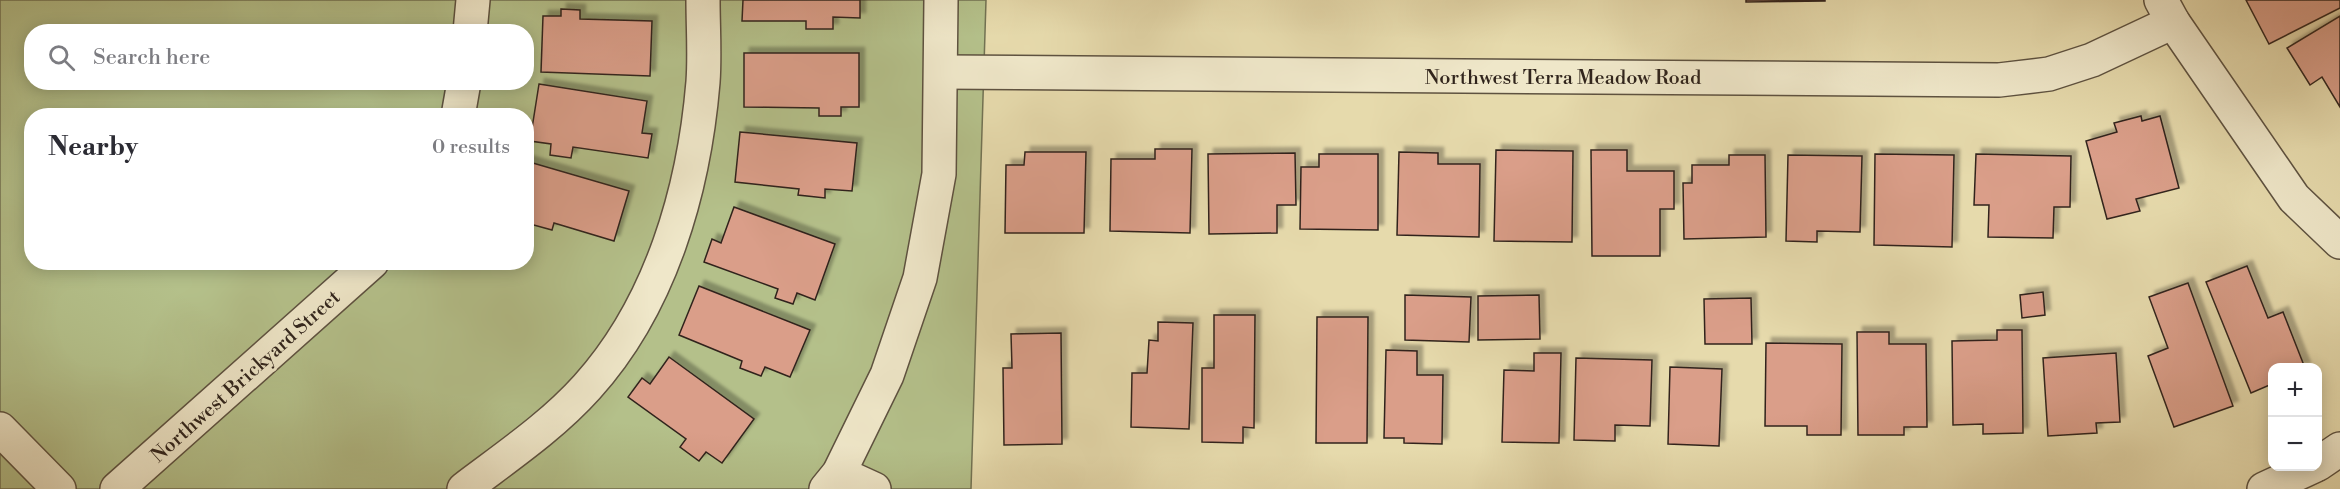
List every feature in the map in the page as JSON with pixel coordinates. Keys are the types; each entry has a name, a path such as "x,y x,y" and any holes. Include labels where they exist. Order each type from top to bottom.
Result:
{"street":[{"path":"471,24 473,0"},
{"path":"464,489 551,423 586,388 618,350 648,294 675,228 694,152 703,80 703,0"},
{"path":"874,489 833,481 887,375 920,278 939,174 942,72 941,0"},
{"path":"2167,11 2294,198 2340,242"},
{"name":"Northwest Terra Meadow Road","path":"942,72 1999,80 2049,74 2092,60 2167,11"},
{"path":"459,108 463,90"},
{"name":"Northwest Brickyard Street","path":"117,489 363,270"},
{"path":"0,429 59,489"},
{"path":"2322,461 2340,449"},
{"path":"2264,489 2302,471"}],"green space":[{"path":"0,0 986,0 971,489 0,489"}],"building":[{"path":"743,0 860,0 860,18 833,17 833,29 806,29 806,21 742,21"},
{"path":"1746,0 1825,0 1825,1 1746,2"},
{"path":"2246,0 2340,0 2340,8 2269,44"},
{"path":"561,9 580,10 580,19 652,21 650,76 541,72 543,16 561,16"},
{"path":"2340,16 2340,107 2322,77 2310,85 2287,48"},
{"path":"744,53 859,53 859,107 841,107 841,116 819,116 819,108 744,107"},
{"path":"539,84 647,101 642,133 652,134 648,158 573,147 571,158 550,155 551,144 534,142 534,116"},
{"path":"2141,116 2142,121 2160,116 2179,188 2136,199 2140,211 2107,219 2086,141 2117,132 2114,123"},
{"path":"740,132 857,143 852,191 825,189 825,198 798,195 799,189 735,182"},
{"path":"1155,149 1192,149 1190,233 1110,231 1111,159 1155,159"},
{"path":"1496,150 1573,151 1572,242 1494,241"},
{"path":"1591,150 1627,150 1627,171 1674,171 1674,209 1660,209 1660,256 1592,256"},
{"path":"1025,152 1086,152 1084,233 1005,233 1006,165 1024,165"},
{"path":"1399,152 1438,153 1438,164 1480,164 1479,237 1397,235"},
{"path":"1295,153 1296,205 1277,205 1277,233 1209,234 1208,154"},
{"path":"1319,154 1378,154 1378,230 1300,229 1301,167 1319,167"},
{"path":"1875,154 1954,155 1952,247 1874,245"},
{"path":"1976,154 2071,156 2070,207 2054,207 2053,238 1988,237 1989,205 1974,205"},
{"path":"1729,155 1765,155 1766,237 1684,239 1683,183 1692,183 1692,165 1729,165"},
{"path":"1788,155 1862,156 1860,232 1817,231 1817,242 1786,241"},
{"path":"534,163 629,191 614,241 554,223 552,230 534,225"},
{"path":"734,207 835,244 815,300 797,293 793,304 775,298 778,289 704,262 712,239 721,243"},
{"path":"2247,266 2268,318 2283,312 2303,363 2268,363 2268,386 2251,393 2206,282"},
{"path":"2188,283 2233,406 2174,427 2148,356 2168,348 2149,297"},
{"path":"699,286 810,330 790,377 765,367 761,376 740,368 742,361 679,335"},
{"path":"2043,292 2045,315 2022,318 2020,295"},
{"path":"1405,295 1471,297 1469,342 1405,340"},
{"path":"1539,295 1540,339 1478,340 1478,296"},
{"path":"1751,298 1752,344 1705,344 1704,299"},
{"path":"1214,315 1255,315 1254,428 1243,427 1243,443 1202,442 1202,368 1214,368"},
{"path":"1317,317 1368,317 1367,443 1316,443"},
{"path":"1158,322 1193,323 1189,429 1131,427 1132,373 1147,373 1149,340 1158,341"},
{"path":"1997,330 2022,330 2023,433 1983,434 1983,424 1953,425 1952,341 1997,340"},
{"path":"1857,332 1889,332 1889,344 1926,344 1927,427 1904,427 1904,435 1858,435"},
{"path":"1061,333 1062,444 1004,445 1003,368 1012,368 1011,334"},
{"path":"1766,343 1842,344 1841,435 1807,435 1807,426 1765,426"},
{"path":"1386,350 1417,351 1417,375 1443,375 1442,444 1404,443 1404,438 1384,438"},
{"path":"1534,353 1561,353 1559,443 1502,442 1504,370 1534,371"},
{"path":"2116,353 2120,422 2096,423 2097,433 2048,436 2043,358"},
{"path":"669,357 754,419 722,463 706,452 699,461 680,447 686,439 628,397 642,378 650,384"},
{"path":"1576,358 1652,360 1650,426 1615,425 1615,441 1574,440"},
{"path":"1670,367 1722,369 1719,446 1668,444"}]}
